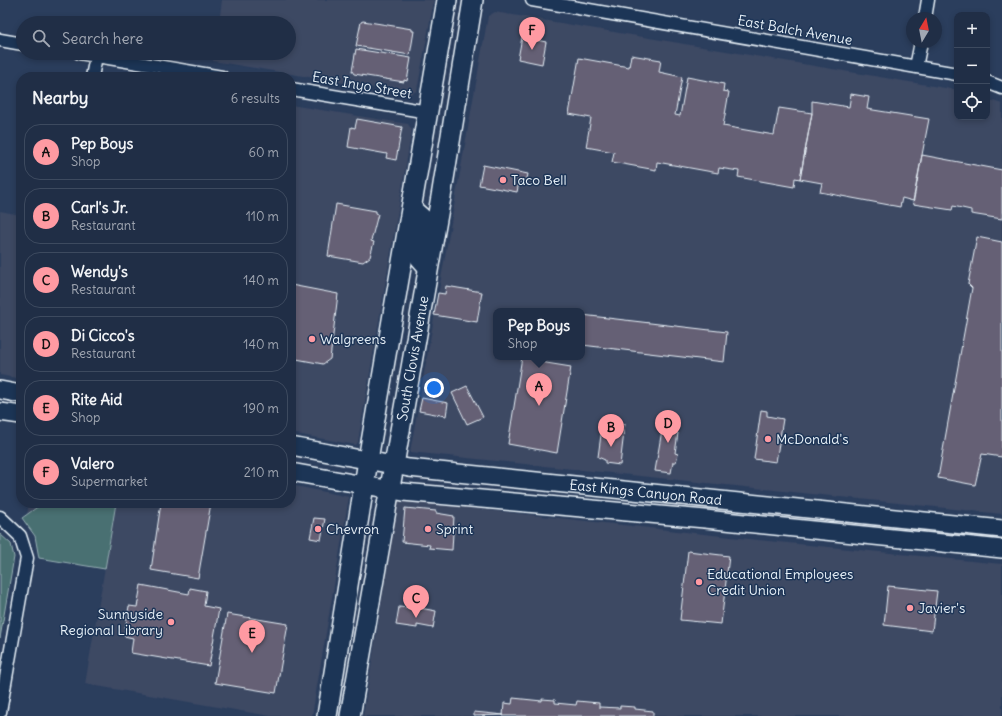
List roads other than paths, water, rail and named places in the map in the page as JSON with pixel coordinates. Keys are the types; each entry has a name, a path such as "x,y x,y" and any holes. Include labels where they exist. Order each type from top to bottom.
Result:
{"main road":[{"name":"South Clovis Avenue","path":"327,716 364,485 446,0"},
{"name":"South Clovis Avenue","path":"350,716 442,191 473,0"},
{"path":"428,112 437,126 438,133 434,157 435,168 442,191"},
{"path":"411,208 422,218 418,251 420,258 428,267"},
{"path":"0,390 16,393"},
{"path":"0,412 16,415"},
{"name":"East Kings Canyon Road","path":"296,447 368,461 453,473 1002,529"},
{"name":"East Kings Canyon Road","path":"296,473 389,490 449,497 689,518 1002,549"},
{"path":"689,518 699,510 808,518 813,517 821,510"}],"street":[{"name":"East Balch Avenue","path":"532,0 954,73"},
{"path":"926,12 928,0"},
{"path":"0,40 16,43"},
{"path":"916,67 920,48"},
{"path":"93,72 95,60"},
{"path":"120,60 192,72"},
{"path":"990,83 1002,88"},
{"name":"East Inyo Street","path":"296,90 428,112"},
{"path":"0,517 20,536 27,558 0,712"}],"place":[{"name":"Valero","path":"532,50"},
{"name":"Taco Bell","path":"503,180"},
{"name":"Walgreens","path":"312,339"},
{"name":"Pep Boys","path":"539,406"},
{"name":"McDonald's","path":"768,439"},
{"name":"Di Cicco's","path":"668,443"},
{"name":"Carl's Jr.","path":"611,447"},
{"name":"Chevron","path":"318,529"},
{"name":"Sprint","path":"428,529"},
{"name":"Educational Employees Credit Union","path":"699,582"},
{"name":"Javier's","path":"910,608"},
{"name":"Wendy's","path":"416,618"},
{"name":"Sunnyside Regional Library","path":"171,622"},
{"name":"Rite Aid","path":"252,653"}]}
